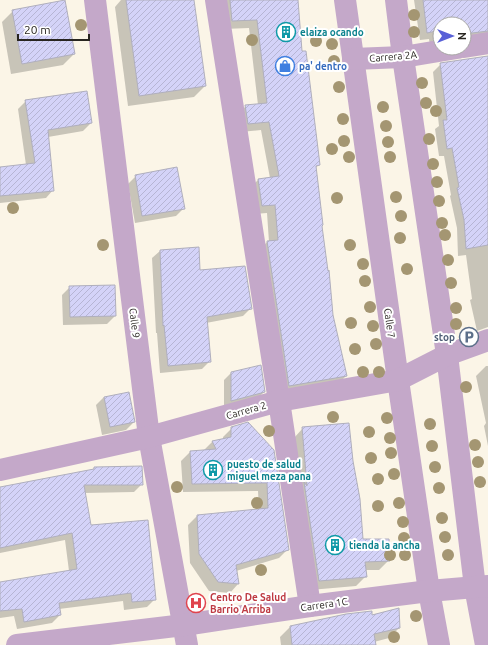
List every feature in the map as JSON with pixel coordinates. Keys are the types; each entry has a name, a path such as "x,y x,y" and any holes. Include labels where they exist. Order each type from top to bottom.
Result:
{"street":[{"name":"Calle 9","path":"95,0 149,438 185,635"},
{"path":"216,0 310,606"},
{"name":"Calle 7","path":"345,0 352,59 398,380 429,591 439,645"},
{"path":"396,0 403,57 482,586 486,645"},
{"path":"472,46 488,43"},
{"name":"Carrera 2A","path":"352,59 403,57 432,52"},
{"name":"Carrera 2","path":"0,470 149,438 279,401 398,380 447,355 488,340"},
{"name":"Carrera 1C","path":"26,644 185,635 310,606 482,586"}],"building":[{"path":"65,0 75,54 22,64 12,10"},
{"path":"126,0 194,0 206,86 139,96"},
{"path":"230,0 298,0 302,51 306,51 320,165 316,166 333,315 347,376 289,386 267,241 278,240 275,205 262,206 258,179 279,176 269,122 248,124 245,105 267,103 257,20 232,21"},
{"path":"423,0 488,0 488,31 472,33 472,16 432,16 432,32 427,33"},
{"path":"488,56 488,245 466,249 464,220 457,188 459,187 452,148 447,149 443,120 447,120 440,63"},
{"path":"87,91 92,123 48,130 54,191 0,196 0,167 35,163 25,100"},
{"path":"177,167 185,209 142,216 135,175"},
{"path":"199,247 200,270 245,266 252,309 207,317 211,362 168,366 164,325 163,326 160,250"},
{"path":"115,285 116,316 70,317 69,286"},
{"path":"261,365 265,392 231,401 231,372"},
{"path":"129,392 135,422 110,427 104,397"},
{"path":"248,422 274,450 289,550 236,565 239,584 218,582 199,554 197,515 268,508 267,483 192,484 190,451 216,449 212,441 231,437 231,427"},
{"path":"349,423 353,461 360,499 363,539 389,539 390,561 365,562 367,577 319,581 304,482 307,486 302,427"},
{"path":"142,466 143,485 84,485 91,525 148,520 156,600 132,602 131,593 59,603 61,615 24,622 22,609 0,611 0,582 77,569 72,533 0,548 0,487 94,469 94,467"},
{"path":"399,608 400,628 374,634 376,645 292,645 290,626 346,614 372,611 372,615"}],"place":[{"name":"elaiza ocando","path":"286,32"},
{"name":"pa' dentro","path":"285,66"},
{"name":"stop","path":"469,337"},
{"name":"puesto de salud miguel meza pana","path":"213,470"},
{"name":"tienda la ancha","path":"335,545"},
{"name":"Centro De Salud Barrio Arriba","path":"196,603"}]}
